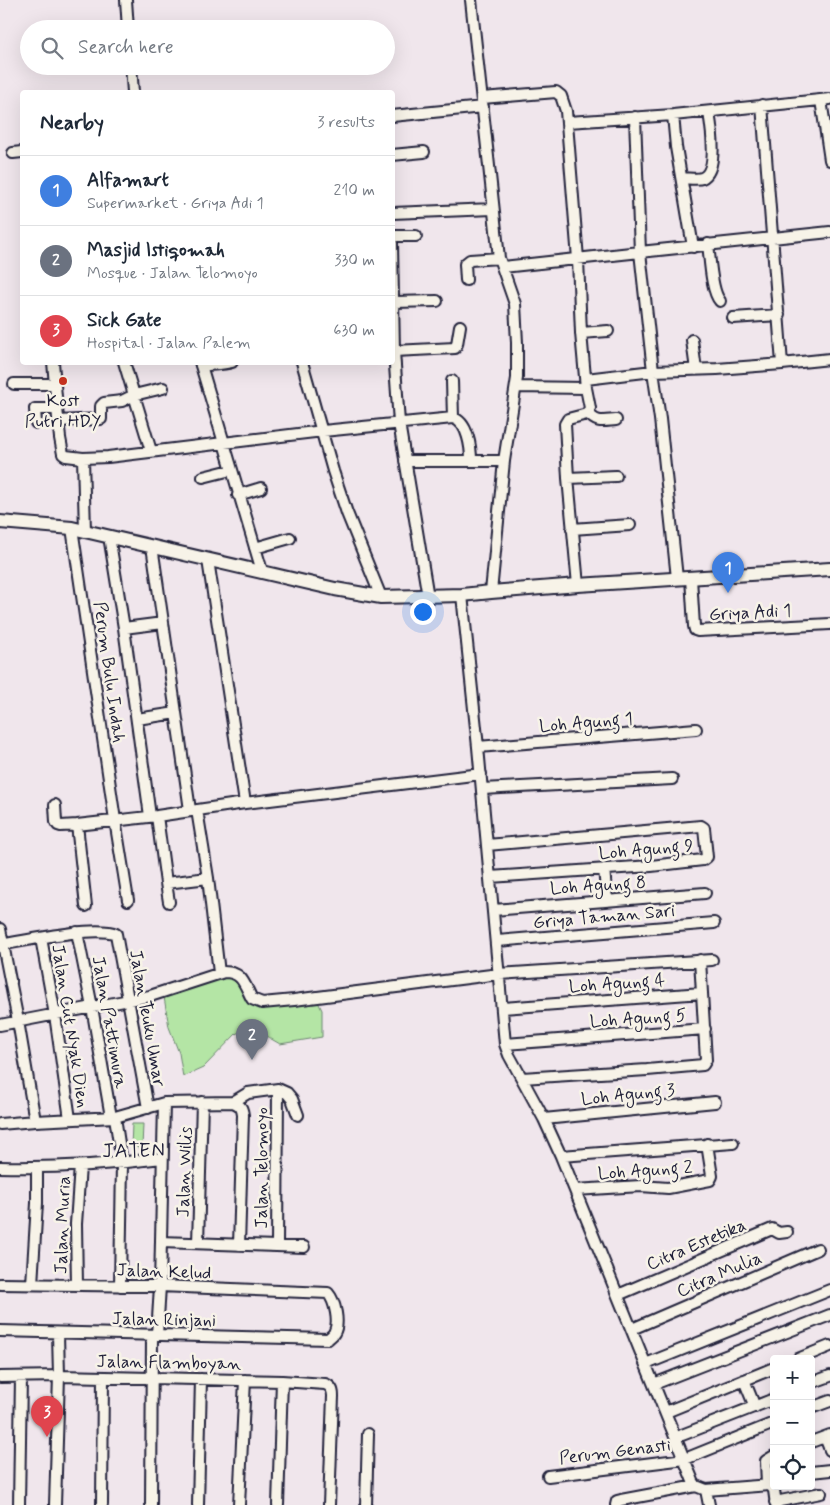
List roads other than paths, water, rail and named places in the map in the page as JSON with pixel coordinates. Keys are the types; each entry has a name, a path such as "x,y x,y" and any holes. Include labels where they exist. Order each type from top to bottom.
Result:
{"main road":[{"path":"0,522 78,530 109,536 336,589 382,597 462,596 491,592 676,578 828,571"}],"street":[{"path":"126,0 127,20"},
{"path":"471,0 493,209 501,263 516,309 518,366 504,461 491,592"},
{"path":"132,75 133,90"},
{"path":"395,116 556,92 560,94 568,122 578,259 581,333 590,404 588,413"},
{"path":"568,122 709,112 826,99 830,160"},
{"path":"762,105 782,364"},
{"path":"682,178 702,178 708,172 713,147 709,112"},
{"path":"674,115 676,146 693,247"},
{"path":"635,117 640,252 660,419 676,578"},
{"path":"395,155 424,152"},
{"path":"395,213 493,209"},
{"path":"466,280 465,264 470,260 501,263 578,259 830,232"},
{"path":"395,236 416,236"},
{"path":"708,244 714,289 716,297 720,301"},
{"path":"395,302 437,301"},
{"path":"733,318 779,315"},
{"path":"395,351 455,348 460,326"},
{"path":"581,333 608,331"},
{"path":"692,340 696,370"},
{"path":"516,387 586,383 653,371 696,370 830,359"},
{"path":"53,365 58,421 63,454 66,456 83,458 108,457 322,430 453,418 461,423 469,440 471,461"},
{"path":"125,365 152,451"},
{"path":"200,365 262,571"},
{"path":"303,365 347,513 382,597"},
{"path":"395,365 399,424 428,597"},
{"path":"452,381 453,418"},
{"path":"14,384 54,384"},
{"path":"58,421 101,419 102,404 122,401 163,388"},
{"path":"36,423 35,409 57,409"},
{"path":"588,413 593,419 600,422 616,420"},
{"path":"578,585 568,478 566,422 568,419 588,413"},
{"name":"Perum Bulu Indah","path":"83,458 78,530 115,820 128,900"},
{"path":"405,461 504,461"},
{"path":"203,478 231,470"},
{"path":"568,478 616,476"},
{"path":"238,496 262,488"},
{"path":"572,528 630,525"},
{"path":"109,536 137,719 169,902"},
{"path":"254,548 290,538"},
{"path":"0,1025 129,1001 219,973 208,878 176,713 152,546"},
{"path":"208,560 246,803"},
{"name":"Griya Adi 1","path":"691,578 694,626 698,631 830,624"},
{"path":"462,596 488,845 505,1044 561,1156 685,1459 709,1505"},
{"path":"124,628 163,622"},
{"path":"137,719 176,713"},
{"name":"Loh Agung 1","path":"478,746 696,729"},
{"path":"55,805 56,822 58,825 77,825 481,774"},
{"path":"482,789 672,779"},
{"path":"77,825 86,906"},
{"name":"Loh Agung 9","path":"488,845 701,826 704,828 707,857 705,859 604,869 490,877"},
{"path":"604,869 607,900"},
{"path":"166,883 208,878"},
{"name":"Loh Agung 8","path":"493,910 705,893"},
{"name":"Griya Taman Sari","path":"497,941 714,923"},
{"path":"0,929 1,945 18,1021 35,1121"},
{"name":"Jalan Teuku Umar","path":"77,932 95,931 116,934 148,1108"},
{"path":"1,945 77,932"},
{"name":"Jalan Pattimura","path":"77,932 122,1163 120,1286"},
{"name":"Jalan Cut Nyak Dien","path":"41,938 70,1119"},
{"path":"700,960 705,1029"},
{"name":"Loh Agung 4","path":"219,973 234,972 241,977 252,999 262,1003 500,974 712,960"},
{"name":"Loh Agung 4","path":"503,1008 702,993"},
{"name":"Loh Agung 5","path":"505,1044 705,1029 706,1060 703,1064 647,1070 522,1078"},
{"path":"233,1102 248,1093 278,1090 286,1093 292,1099 298,1115"},
{"name":"Jalan Telomoyo","path":"277,1246 278,1090"},
{"name":"Jalan Wilis","path":"198,1243 202,1102"},
{"path":"0,1124 113,1117 164,1103 233,1102 239,1104 243,1115 239,1245"},
{"name":"Loh Agung 3","path":"544,1119 715,1102"},
{"path":"151,1505 151,1378 160,1286 164,1103"},
{"name":"Loh Agung 2","path":"561,1156 733,1143"},
{"name":"Loh Agung 2","path":"575,1190 641,1186 668,1188 710,1180 712,1173 708,1144"},
{"path":"0,1168 80,1166 162,1158"},
{"name":"Jalan Muria","path":"77,1285 76,1224 80,1166"},
{"path":"32,1284 37,1203 37,1168"},
{"name":"Citra Estetika","path":"618,1295 772,1229 779,1233 787,1232"},
{"path":"161,1242 304,1247"},
{"name":"Citra Mulia","path":"632,1329 818,1249"},
{"name":"Jalan Kelud","path":"0,1284 160,1286 328,1293 331,1298 336,1321 334,1334 328,1339"},
{"path":"646,1364 830,1290"},
{"path":"654,1384 830,1316"},
{"name":"Jalan Rinjani","path":"0,1331 328,1339"},
{"path":"55,1505 60,1376 58,1333"},
{"path":"808,1355 830,1346"},
{"path":"666,1412 770,1370"},
{"name":"Jalan Flamboyan","path":"0,1377 60,1376 200,1379 325,1384 331,1387 333,1391 329,1505"},
{"path":"815,1382 830,1376"},
{"path":"19,1505 21,1377"},
{"path":"102,1505 103,1377"},
{"path":"198,1505 200,1379"},
{"path":"239,1505 245,1380"},
{"path":"744,1380 755,1407"},
{"path":"278,1505 282,1381"},
{"path":"682,1435 772,1400"},
{"path":"815,1407 830,1401"},
{"name":"Perum Genasti","path":"548,1476 685,1459 770,1425"},
{"path":"366,1505 368,1434"},
{"path":"815,1440 827,1436 830,1450"},
{"path":"770,1458 766,1461 770,1485 774,1490 775,1503 822,1493"},
{"path":"815,1472 830,1470"},
{"path":"616,1505 617,1501 621,1500 769,1478"}],"place":[{"name":"Kost Putri HDY","path":"63,381"},
{"name":"Alfamart","path":"728,593"},
{"name":"Masjid Istiqomah","path":"252,1060"},
{"name":"Sick Gate","path":"47,1437"}],"district":[{"name":"JATEN","path":"134,1150"}]}
